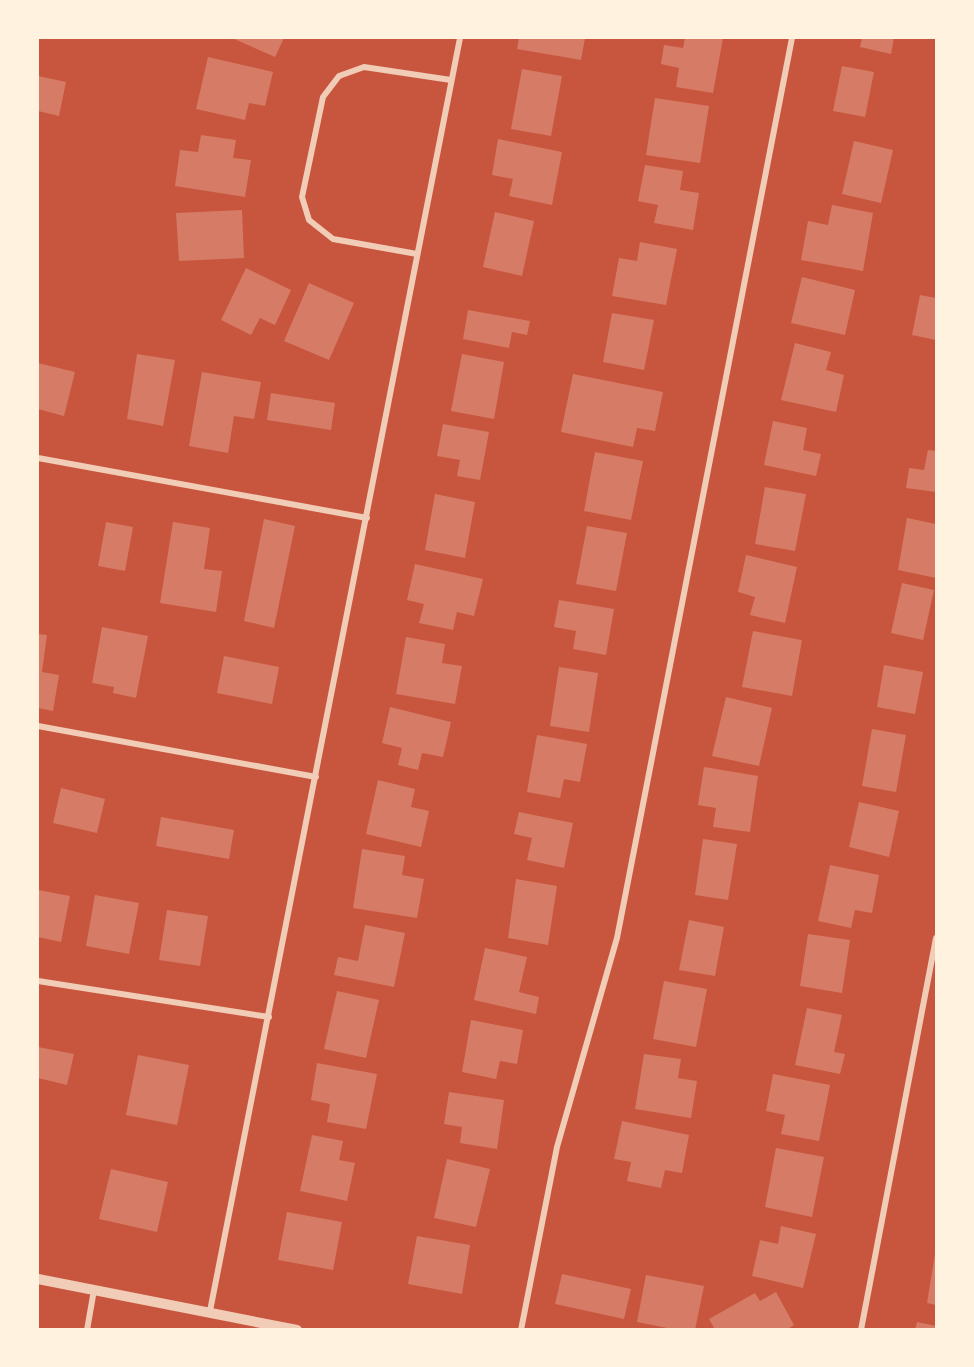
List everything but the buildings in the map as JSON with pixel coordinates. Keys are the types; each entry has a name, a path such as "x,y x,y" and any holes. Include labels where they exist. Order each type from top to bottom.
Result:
{"street":[{"path":"210,1311 368,518 460,38"},
{"path":"521,1329 557,1147 595,1023 617,938 792,38"},
{"path":"417,254 333,239 309,220 302,197 323,97 339,76 364,67 451,81"},
{"path":"38,458 368,518"},
{"path":"38,726 316,777"},
{"path":"861,1329 936,938"},
{"path":"38,981 269,1017"},
{"path":"38,1279 297,1329"},
{"path":"87,1329 94,1290"}]}
